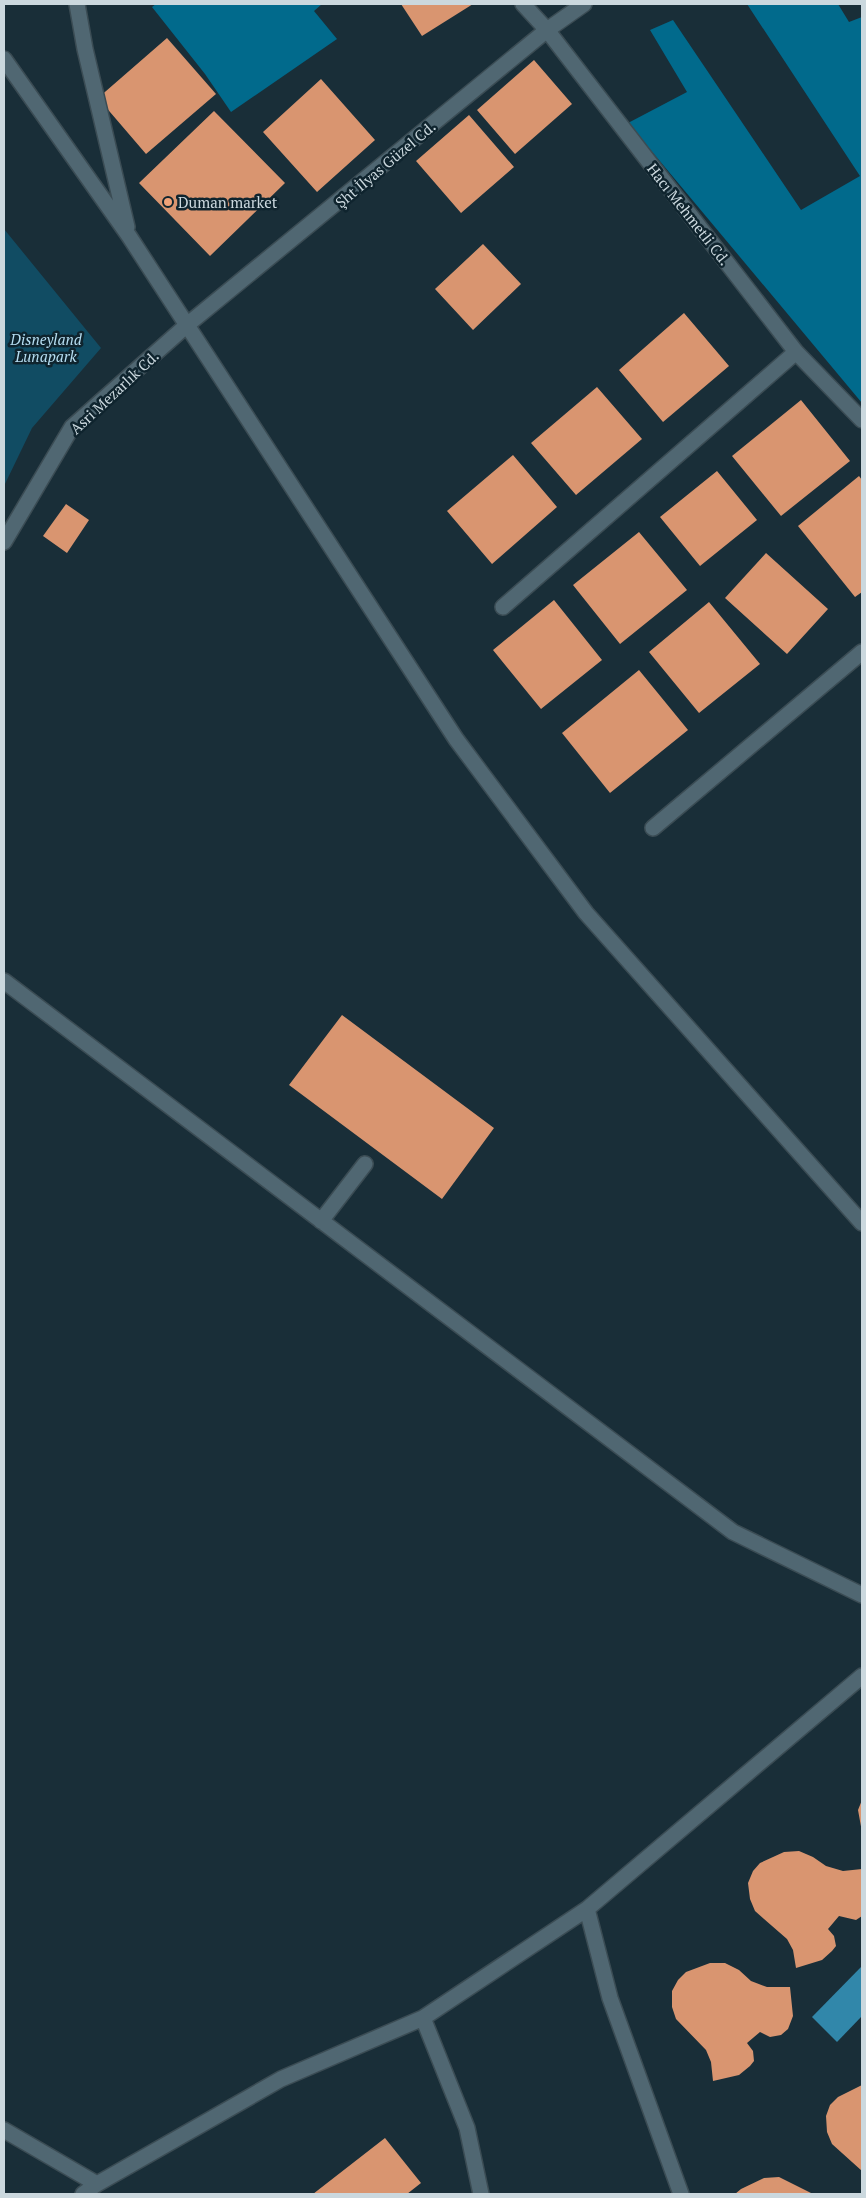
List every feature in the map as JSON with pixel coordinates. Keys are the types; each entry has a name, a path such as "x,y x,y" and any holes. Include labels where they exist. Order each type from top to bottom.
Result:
{"street":[{"path":"77,4 85,49 129,236"},
{"name":"Hacı Mehmetli Cd.","path":"522,4 547,30 796,352 862,420"},
{"name":"Şht İlyas Güzel Cd.","path":"187,325 547,30 584,4"},
{"path":"4,59 129,236 456,739 586,913 862,1223"},
{"name":"Asri Mezarlık Cd.","path":"4,542 72,427 187,325"},
{"path":"503,607 796,352"},
{"path":"653,828 862,652"},
{"path":"4,982 733,1532 862,1594"},
{"path":"321,1221 365,1164"},
{"path":"83,2194 97,2184 281,2079 423,2018 587,1909 862,1676"},
{"path":"587,1909 610,1998 681,2194"},
{"path":"423,2018 468,2128 481,2194"},
{"path":"4,2130 97,2184"},
{"path":"70,2194 97,2184"}],"green space":[{"name":"Disneyland Lunapark","path":"4,229 101,348 32,428 4,486"}],"shaded area":[{"path":"156,4 322,4 314,11 337,39 231,112 205,74 152,7"},
{"path":"747,4 838,4 849,22 862,17 862,403 628,123 687,92 650,30 673,20 801,210 860,176"},
{"path":"862,1966 862,2016 837,2042 812,2017"}],"building":[{"path":"401,4 473,4 422,36"},
{"path":"167,38 216,94 146,154 98,98"},
{"path":"534,60 572,104 515,154 477,110"},
{"path":"321,79 375,140 317,192 263,132"},
{"path":"214,111 285,183 210,256 139,183"},
{"path":"469,115 514,167 461,213 416,161"},
{"path":"483,244 521,284 473,330 435,289"},
{"path":"684,313 729,366 663,422 619,370"},
{"path":"597,387 642,439 576,495 531,443"},
{"path":"801,400 850,461 781,516 732,456"},
{"path":"513,455 557,507 492,564 447,511"},
{"path":"717,471 757,520 700,566 660,517"},
{"path":"859,476 862,480 862,592 855,597 798,526"},
{"path":"66,504 89,520 67,553 43,536"},
{"path":"639,532 687,590 620,644 573,585"},
{"path":"766,553 828,609 787,654 725,598"},
{"path":"554,600 602,660 541,709 493,650"},
{"path":"709,602 760,664 699,713 649,652"},
{"path":"639,670 688,730 610,793 562,733"},
{"path":"342,1015 494,1128 442,1199 289,1085"},
{"path":"862,1800 862,1832 858,1810"},
{"path":"799,1851 813,1857 826,1866 843,1871 862,1869 862,1916 856,1920 839,1916 828,1929 834,1936 836,1946 832,1951 822,1960 796,1968 793,1950 787,1939 755,1911 750,1899 748,1883 753,1871 760,1863 784,1852"},
{"path":"710,1963 725,1963 739,1970 751,1981 767,1987 790,1987 793,2016 788,2029 781,2035 770,2037 760,2032 747,2043 753,2051 754,2061 739,2075 713,2081 711,2062 706,2050 676,2019 672,2007 672,1991 678,1980 686,1972"},
{"path":"862,2085 862,2171 832,2144 827,2132 826,2116 830,2105 838,2097"},
{"path":"385,2138 421,2183 407,2194 313,2194"},
{"path":"779,2177 813,2194 735,2194 764,2178"}],"place":[{"name":"Duman market","path":"168,202"}]}
